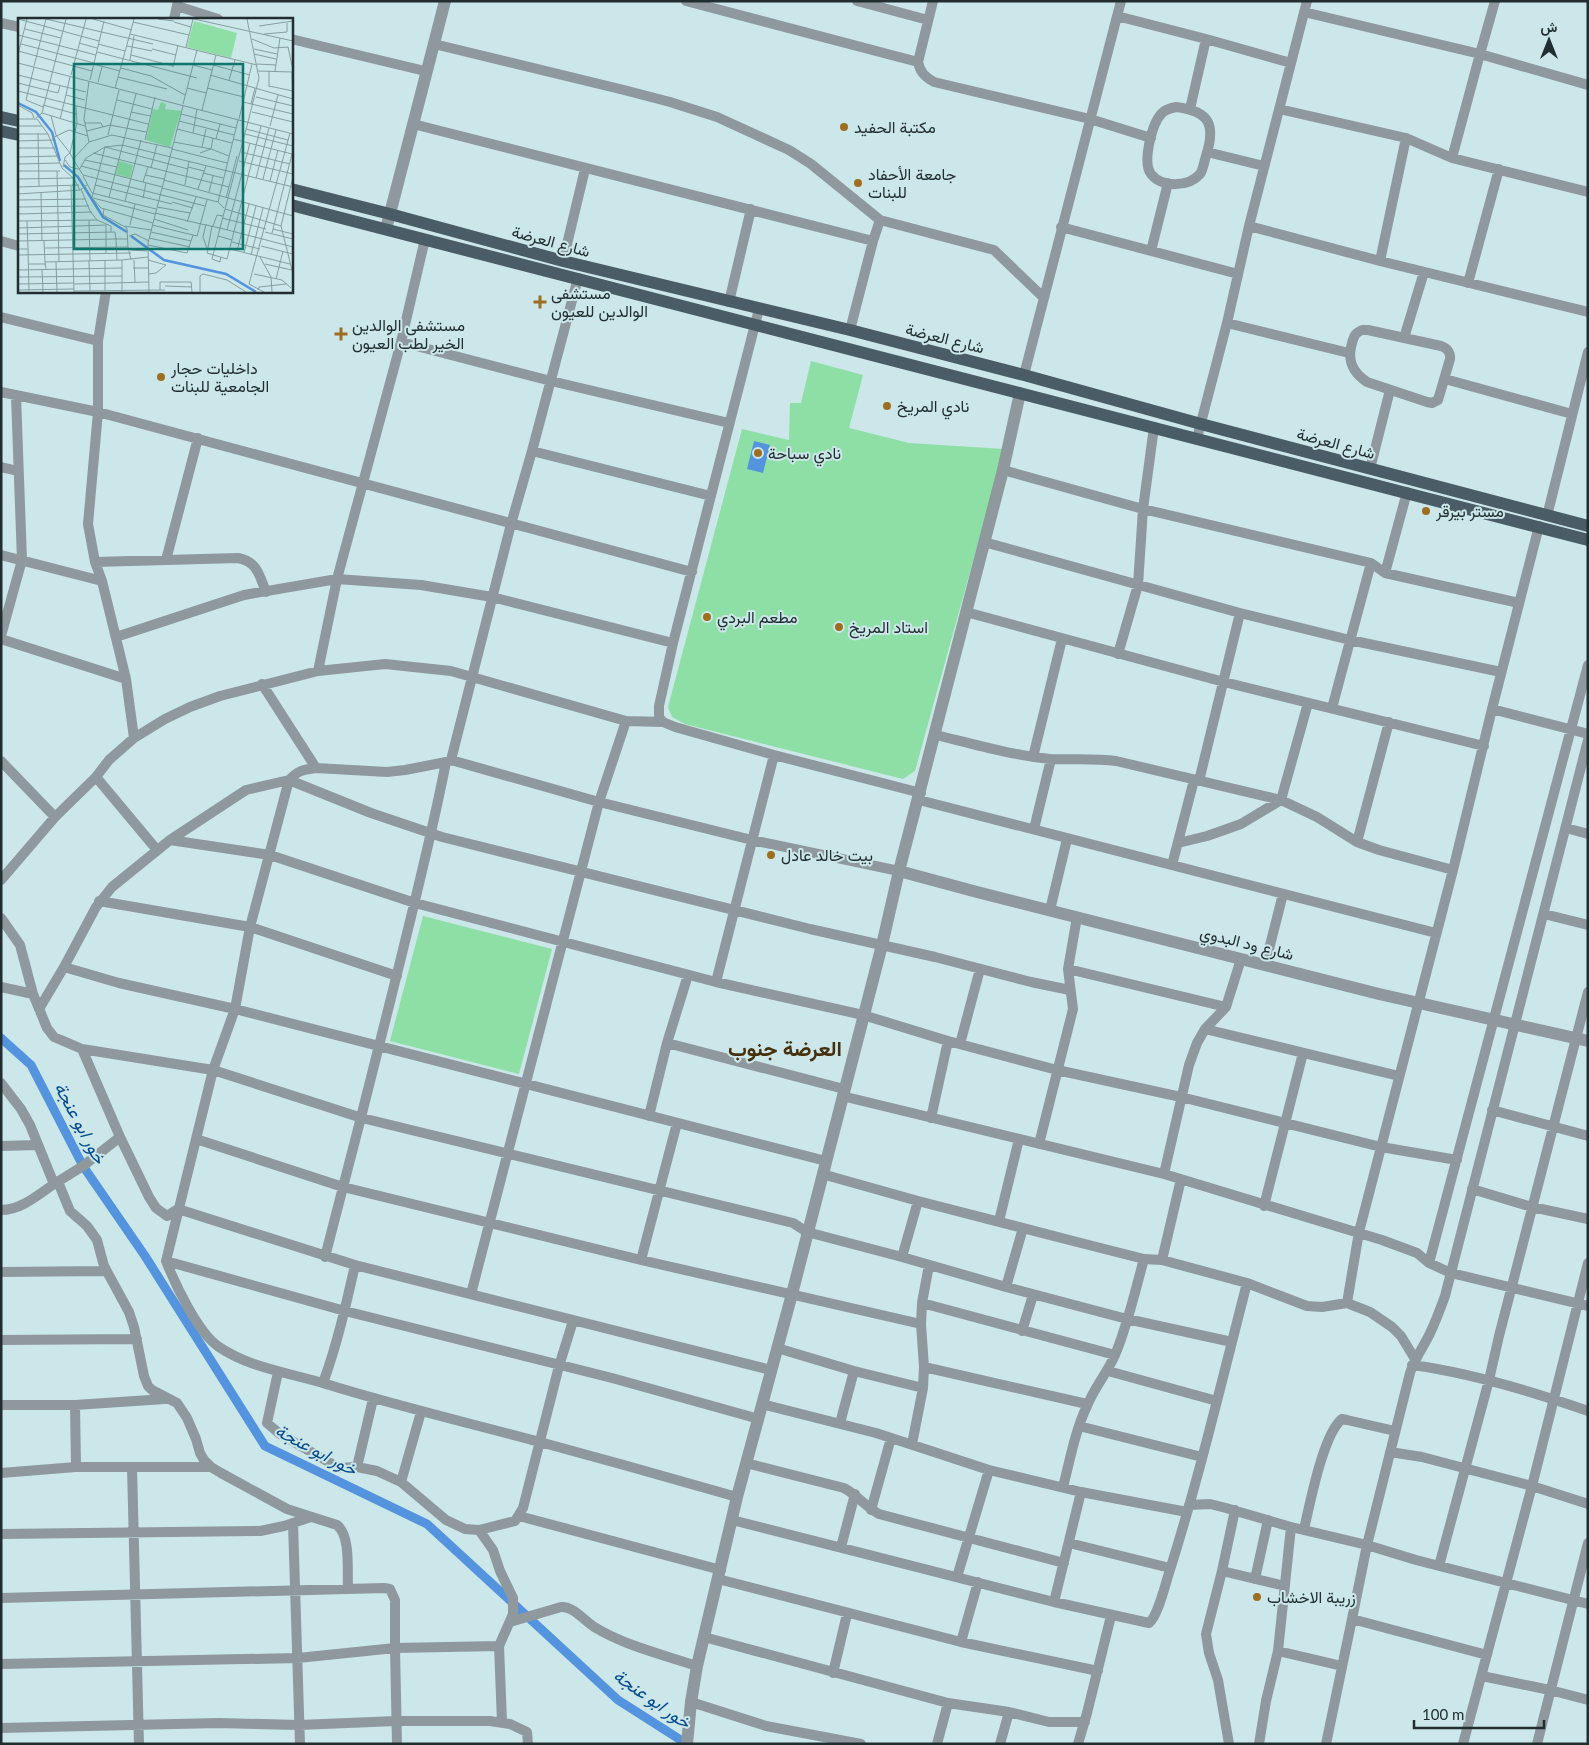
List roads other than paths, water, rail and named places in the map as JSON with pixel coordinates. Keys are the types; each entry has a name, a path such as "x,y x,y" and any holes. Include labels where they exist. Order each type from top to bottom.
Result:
{"main road":[{"path":"1,117 18,121"},
{"path":"1,131 18,135"},
{"name":"شارع العرضة","path":"292,189 563,261 850,330 1024,375 1201,424 1588,526"},
{"name":"شارع العرضة","path":"292,205 1588,540"}],"street":[{"path":"386,229 445,1"},
{"path":"686,1 918,62"},
{"path":"856,1 928,20"},
{"path":"933,1 918,62 919,70 934,82 1090,119 1151,138"},
{"path":"1024,375 1121,1"},
{"path":"1197,438 1307,1"},
{"path":"1452,158 1496,1"},
{"path":"174,18 178,4 215,18"},
{"path":"1304,12 1480,54 1588,85"},
{"path":"1117,16 1291,63"},
{"path":"1,22 18,27"},
{"path":"292,39 426,71"},
{"path":"1190,109 1206,39"},
{"path":"434,44 642,94 717,117 789,150 811,164 880,220 994,250 1044,298"},
{"path":"1176,107 1190,109 1204,117 1210,124 1211,132 1200,174 1193,180 1182,184 1168,183 1152,175 1147,162 1151,138 1160,115 1166,110 1176,107"},
{"path":"1279,109 1406,138 1452,158 1588,192"},
{"path":"413,124 873,241"},
{"path":"1380,261 1406,138"},
{"path":"1207,152 1264,166"},
{"path":"563,261 585,169"},
{"path":"1468,283 1499,169"},
{"path":"1151,251 1168,183"},
{"path":"729,302 751,209"},
{"path":"850,330 880,220"},
{"path":"1249,226 1380,261 1588,312"},
{"path":"1061,227 1238,274"},
{"path":"318,671 338,579 401,342 425,239"},
{"path":"1,241 18,246"},
{"path":"1404,338 1424,272"},
{"path":"325,1257 362,1118 432,834 448,761 578,278"},
{"path":"106,292 98,341 98,412 88,524 95,562 102,582 126,679 134,738"},
{"path":"663,722 659,717 659,706 673,643 759,309"},
{"path":"1,317 98,341"},
{"path":"1227,323 1349,353"},
{"path":"1362,330 1404,338 1441,346 1448,350 1450,360 1440,397 1432,402 1367,382 1352,367 1349,353 1354,337 1362,330"},
{"path":"401,342 551,381 729,423"},
{"path":"1547,516 1588,352"},
{"path":"1445,379 1572,414"},
{"path":"1370,469 1390,390"},
{"path":"1,392 98,412 198,438 692,572"},
{"path":"687,1744 690,1706 697,1666 737,1497 792,1294 936,735 1003,470 1020,393"},
{"path":"16,396 22,560 1,637 126,679"},
{"path":"1118,654 1138,585 1143,508 1154,427"},
{"path":"166,560 198,438"},
{"path":"532,451 711,496"},
{"path":"1,467 18,471"},
{"path":"1003,470 1143,508 1371,563 1385,574 1519,603"},
{"path":"1385,574 1407,492"},
{"path":"1347,1303 1359,1232 1453,870 1539,526"},
{"path":"984,542 1240,613 1350,640 1501,672"},
{"path":"1,555 102,582"},
{"path":"95,562 238,558 253,564 266,592"},
{"path":"1332,708 1371,563"},
{"path":"116,637 244,595 338,579 429,586 492,596 673,643"},
{"path":"966,612 1224,682 1484,746"},
{"path":"1172,865 1224,682 1240,613"},
{"path":"1033,757 1062,639"},
{"path":"1,880 109,760 134,738 165,719 220,696 262,684 318,671 385,664 419,666 472,676 626,720 663,722 1067,839 1436,933"},
{"path":"1429,1263 1588,665"},
{"path":"262,684 316,768"},
{"path":"1178,843 1208,836 1241,824 1282,800 1308,703"},
{"path":"1492,709 1588,734"},
{"path":"471,1294 599,802 626,720"},
{"path":"1357,842 1389,722"},
{"path":"936,735 985,748 1033,757 1052,759 1098,758 1282,800 1317,817 1357,842 1379,850 1453,870"},
{"path":"1326,1744 1367,1545 1395,1431 1414,1362 1436,1322 1451,1273 1588,740"},
{"path":"716,982 774,755"},
{"path":"1034,829 1052,759"},
{"path":"1,761 56,817"},
{"path":"737,1497 278,1372 228,1352 206,1335 175,1285 166,1261 213,1070 234,1009 250,927 289,780 297,771 316,768 387,772 448,761 599,802 752,840 900,870"},
{"path":"96,776 157,850"},
{"path":"39,1009 99,902 112,887 170,840 246,790 289,780 370,813 432,834 734,910 1070,990"},
{"path":"1566,828 1588,834"},
{"path":"1050,910 1067,839"},
{"path":"170,840 270,855 415,904 716,982 863,1015 948,1041 1057,1070 1181,1097 1381,1147 1457,1160"},
{"name":"شارع ود البدوي","path":"900,870 1418,1004 1493,1018 1581,1039"},
{"path":"1265,965 1283,894"},
{"path":"99,902 250,927 397,976"},
{"path":"1544,914 1588,924"},
{"path":"1039,1144 1073,1009 1068,969 1077,917"},
{"path":"1,918 20,945 33,994 47,1028 54,1037 82,1049 213,1070 362,1118 793,1223 807,1232 902,1257 1006,1288 1127,1319 1232,1342"},
{"path":"1164,1174 1181,1097 1196,1043 1205,1029 1226,1007 1240,959"},
{"path":"64,967 677,1123 824,1167 918,1201 1144,1259 1162,1260 1247,1283 1307,1306 1322,1307 1347,1303 1370,1312 1392,1327 1401,1336 1414,1362 1553,1398 1588,1411"},
{"path":"960,1044 980,969"},
{"path":"1068,969 1226,1007"},
{"path":"649,1116 667,1043 688,974"},
{"path":"1,987 33,994"},
{"path":"1439,1566 1466,1469 1532,1207 1554,1126 1581,1039 1588,992"},
{"path":"1205,1029 1399,1076"},
{"path":"931,1118 948,1041"},
{"path":"667,1043 931,1118 1164,1174 1264,1206 1359,1232 1416,1253 1429,1263 1451,1273 1583,1304"},
{"path":"82,1049 120,1137 156,1208 167,1216 178,1209"},
{"path":"1264,1206 1303,1053"},
{"path":"1,1083 25,1117 70,1211 93,1232 97,1240 106,1271 129,1312 138,1339 144,1376 148,1386 177,1403 187,1418 200,1452 211,1467 287,1508 342,1528 346,1540 348,1588"},
{"path":"1492,1110 1588,1136"},
{"path":"641,1260 677,1123"},
{"path":"1,1210 10,1210 19,1206 83,1166 120,1137"},
{"path":"196,1139 344,1187 641,1260 921,1324"},
{"path":"999,1222 1019,1139"},
{"path":"1,1146 38,1145"},
{"path":"1162,1260 1181,1180"},
{"path":"1472,1189 1532,1207 1588,1219"},
{"path":"902,1257 918,1201"},
{"path":"178,1209 325,1257 771,1370"},
{"path":"1006,1288 1023,1228"},
{"path":"1063,1487 1079,1426 1087,1404 1108,1371 1115,1355 1144,1259"},
{"path":"166,1261 345,1311 612,1378 759,1418"},
{"path":"1463,1744 1532,1486 1553,1398 1583,1304 1588,1263"},
{"path":"323,1383 345,1311 355,1265"},
{"path":"912,1444 924,1388 921,1324 922,1303 929,1265"},
{"path":"1,1272 106,1271"},
{"path":"732,1520 1111,1616 1150,1622 1153,1620 1188,1508 1247,1283"},
{"path":"1022,1331 1033,1294"},
{"path":"922,1303 1115,1355"},
{"path":"278,1372 267,1423 280,1434 339,1468 357,1467 377,1471 401,1482 446,1520 465,1529 479,1530 515,1521 520,1516 559,1366 573,1321"},
{"path":"1,1340 138,1339"},
{"path":"777,1348 854,1371 924,1388"},
{"path":"924,1367 1087,1404"},
{"path":"840,1423 854,1371"},
{"path":"1108,1371 1217,1401"},
{"path":"1,1405 75,1405 166,1398"},
{"path":"357,1467 373,1399"},
{"path":"762,1404 840,1423 912,1444 947,1458 989,1470 1082,1492 1188,1508 1210,1504 1588,1604"},
{"path":"75,1405 76,1467"},
{"path":"401,1482 422,1412"},
{"path":"1304,1529 1327,1443 1337,1423 1342,1419 1395,1431"},
{"path":"1079,1426 1202,1457"},
{"path":"871,1510 891,1438"},
{"path":"1390,1452 1422,1456 1532,1486 1588,1504"},
{"path":"746,1463 844,1488 854,1494 871,1510 880,1514 1064,1563"},
{"path":"132,1466 139,1744"},
{"path":"1,1473 76,1467 211,1467"},
{"path":"957,1577 989,1470"},
{"path":"1054,1602 1082,1492"},
{"path":"841,1547 854,1494"},
{"path":"1229,1744 1221,1695 1206,1634 1235,1510"},
{"path":"520,1516 720,1574 847,1614 961,1642 1098,1671"},
{"path":"1,1534 260,1531 311,1517"},
{"path":"1255,1579 1268,1520"},
{"path":"292,1523 296,1590 300,1744"},
{"path":"1259,1744 1266,1701 1278,1651 1291,1526"},
{"path":"479,1530 493,1550 500,1571 513,1598 514,1608 510,1622 499,1646 502,1722"},
{"path":"1537,1744 1588,1543"},
{"path":"1069,1544 1170,1568"},
{"path":"1222,1571 1285,1586"},
{"path":"961,1642 978,1582"},
{"path":"1,1598 348,1588 390,1589 395,1600 397,1744"},
{"path":"510,1622 560,1607 567,1607 604,1633 697,1666"},
{"path":"833,1673 847,1614"},
{"path":"1078,1744 1111,1616"},
{"path":"1352,1619 1487,1655"},
{"path":"704,1637 948,1703 1009,1712 1049,1722 1085,1722"},
{"path":"1,1664 298,1658 395,1648 499,1646"},
{"path":"1278,1651 1342,1666"},
{"path":"1482,1676 1588,1700"},
{"path":"936,1744 948,1703"},
{"path":"690,1706 766,1726 861,1744"},
{"path":"1000,1744 1009,1712"},
{"path":"1,1728 139,1724 299,1724 396,1720 490,1721 502,1722 527,1732 528,1744"}],"water":[{"path":"754,441 770,445 763,473 747,469"}],"waterway":[{"name":"خور ابو عنجة","path":"1,1038 31,1065 83,1166 145,1256 265,1446 427,1524 618,1700 687,1744"}],"place":[{"name":"مكتبة الحفيد","path":"844,127"},
{"name":"جامعة الأحفاد للبنات","path":"858,183"},
{"name":"مستشفى الوالدين للعيون","path":"540,302"},
{"name":"مستشفى الوالدين الخير لطب العيون","path":"341,334"},
{"name":"داخليات حجار الجامعية للبنات","path":"161,377"},
{"name":"نادي المريخ","path":"887,406"},
{"name":"نادي سباحة","path":"758,453"},
{"name":"مستر بيرقر","path":"1426,511"},
{"name":"مطعم البردي","path":"707,617"},
{"name":"استاد المريخ","path":"839,627"},
{"name":"بيت خالد عادل","path":"771,855"},
{"name":"زريبة الاخشاب","path":"1257,1597"}],"district":[{"name":"العرضة جنوب","path":"785,1049"}]}
